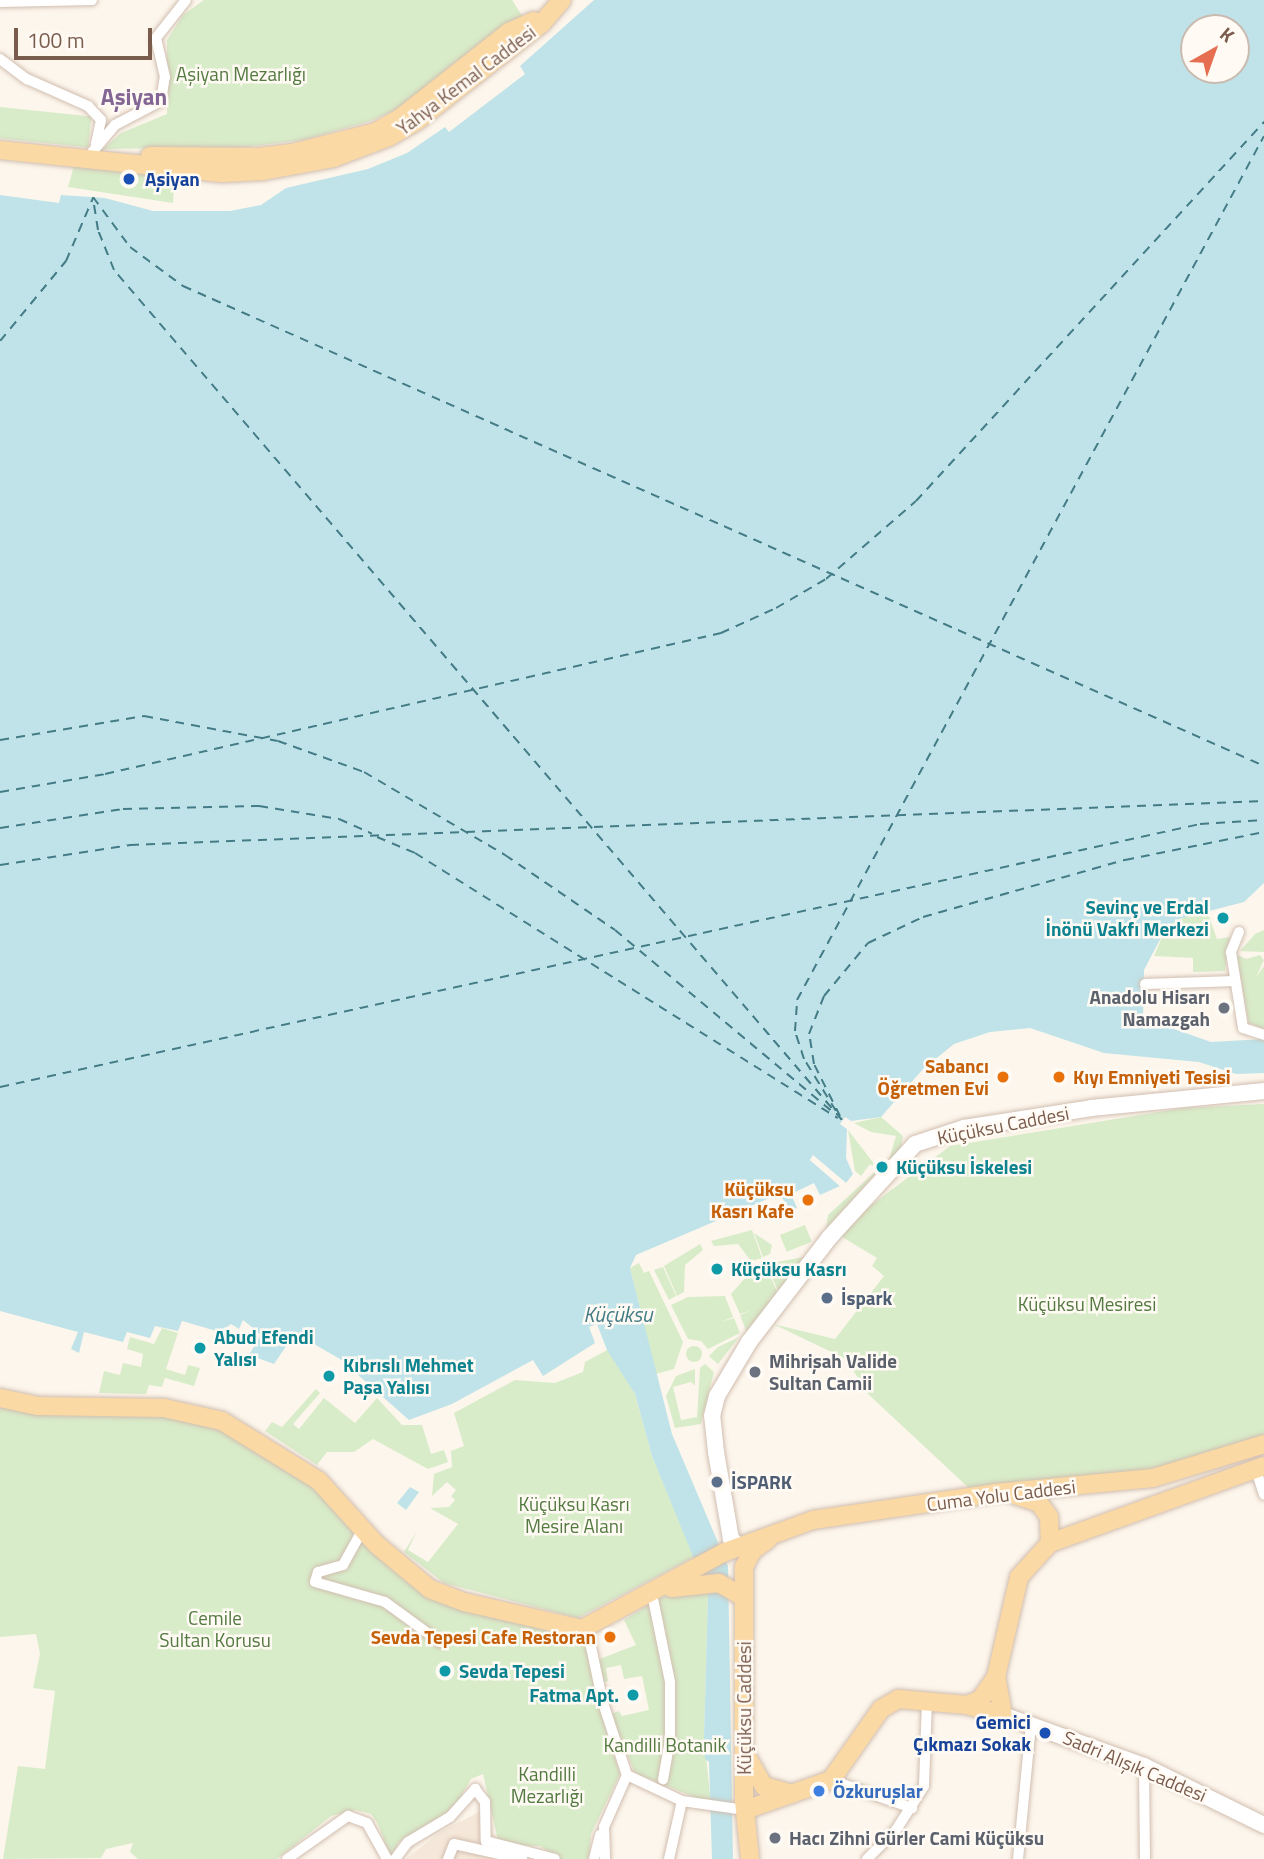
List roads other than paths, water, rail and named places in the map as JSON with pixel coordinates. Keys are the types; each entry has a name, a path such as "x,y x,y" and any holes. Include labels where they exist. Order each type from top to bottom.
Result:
{"main road":[{"name":"Yahya Kemal Caddesi","path":"0,149 92,151 109,164 243,173 302,165 366,148 418,120 542,23 559,4"},
{"path":"0,1398 37,1406 164,1408 214,1418 310,1474 363,1529 439,1594 587,1628 655,1592 695,1576 728,1586 743,1597"},
{"name":"Cuma Yolu Caddesi","path":"695,1576 736,1549 794,1526 995,1493 1153,1478 1264,1444"},
{"path":"967,1705 980,1700 996,1677 1019,1577 1050,1543 1158,1502 1260,1468"},
{"path":"1153,1478 1149,1486 1158,1502"},
{"path":"995,1493 1039,1503 1052,1527 1050,1543"},
{"name":"Küçüksu Caddesi","path":"736,1549 743,1597 744,1750 750,1859"},
{"path":"746,1814 831,1780 881,1709 898,1699 927,1699 967,1705 1003,1715 996,1677"},
{"path":"744,1750 754,1776 764,1786 792,1794"}],"street":[{"path":"0,2 92,0"},
{"path":"92,151 115,125 161,101 165,77 156,38 186,0"},
{"path":"0,59 27,79 88,106 101,120 92,151"},
{"path":"1239,932 1231,952 1243,1028 1264,1035"},
{"path":"1145,984 1235,981"},
{"name":"Küçüksu Caddesi","path":"736,1549 712,1416 726,1375 829,1238 915,1144 964,1128 1091,1108 1264,1091"},
{"path":"1260,1468 1264,1495"},
{"path":"363,1529 343,1565 318,1573 314,1580 385,1602 440,1642"},
{"path":"655,1592 670,1682 670,1740 663,1779"},
{"path":"587,1628 601,1696 627,1775 594,1859"},
{"path":"867,1859 912,1808 924,1786 927,1699"},
{"name":"Sadri Alışık Caddesi","path":"1003,1715 1144,1766 1264,1825"},
{"path":"1018,1859 1031,1723"},
{"path":"1144,1766 1144,1859"},
{"path":"627,1775 682,1801 746,1814"},
{"path":"831,1780 912,1808"},
{"path":"395,1859 408,1842 450,1817 475,1789 485,1802 486,1841 555,1859"},
{"path":"669,1859 682,1801"},
{"path":"287,1859 348,1816 367,1823 387,1859"},
{"path":"604,1828 605,1859"},
{"path":"447,1859 454,1844 483,1855 518,1859"}],"water":[{"name":"Küçüksu","path":"594,0 1264,0 1264,883 1244,902 1178,919 1165,930 1144,970 1143,1018 1211,1042 1264,1039 1264,1073 1236,1074 1199,1062 1104,1053 1030,1028 990,1032 954,1044 923,1069 881,1117 851,1121 845,1117 840,1124 847,1129 846,1158 853,1174 846,1183 813,1156 810,1160 840,1186 820,1195 814,1183 791,1194 797,1208 791,1210 779,1194 636,1255 630,1268 672,1434 728,1566 733,1859 712,1859 709,1762 705,1759 704,1737 708,1593 652,1456 635,1394 607,1350 597,1324 589,1327 595,1343 543,1376 533,1360 452,1404 409,1420 340,1359 295,1333 274,1364 249,1355 261,1335 243,1320 239,1329 231,1324 220,1332 182,1321 178,1331 155,1326 150,1338 127,1332 123,1342 84,1332 79,1353 71,1349 78,1332 0,1311 0,195 59,203 61,195 105,198 153,211 230,211 261,205 286,188 368,169 407,153 445,127 449,132 525,74 520,66"},
{"path":"410,1487 419,1492 406,1510 397,1503"}],"place":[{"name":"Aşiyan","path":"129,179"},
{"name":"Sevinç ve Erdal İnönü Vakfı Merkezi","path":"1223,918"},
{"name":"Anadolu Hisarı Namazgah","path":"1224,1008"},
{"name":"Sabancı Öğretmen Evi","path":"1003,1077"},
{"name":"Kıyı Emniyeti Tesisi","path":"1059,1077"},
{"name":"Küçüksu İskelesi","path":"882,1167"},
{"name":"Küçüksu Kasrı Kafe","path":"808,1200"},
{"name":"Küçüksu Kasrı","path":"717,1269"},
{"name":"İspark","path":"827,1298"},
{"name":"Abud Efendi Yalısı","path":"200,1348"},
{"name":"Mihrişah Valide Sultan Camii","path":"755,1372"},
{"name":"Kıbrıslı Mehmet Paşa Yalısı","path":"329,1376"},
{"name":"İSPARK","path":"717,1482"},
{"name":"Sevda Tepesi Cafe Restoran","path":"610,1637"},
{"name":"Sevda Tepesi","path":"445,1671"},
{"name":"Fatma Apt.","path":"633,1695"},
{"name":"Gemici Çıkmazı Sokak","path":"1045,1733"},
{"name":"Özkuruşlar","path":"819,1791"},
{"name":"Hacı Zihni Gürler Cami Küçüksu","path":"775,1838"}],"district":[{"name":"Aşiyan","path":"134,97"}],"park label":[{"name":"Aşiyan Mezarlığı","path":"241,74"},
{"name":"Küçüksu Mesiresi","path":"1087,1304"},
{"name":"Küçüksu Kasrı Mesire Alanı","path":"574,1515"},
{"name":"Cemile Sultan Korusu","path":"215,1629"},
{"name":"Kandilli Botanik","path":"665,1745"},
{"name":"Kandilli Mezarlığı","path":"547,1785"}]}
